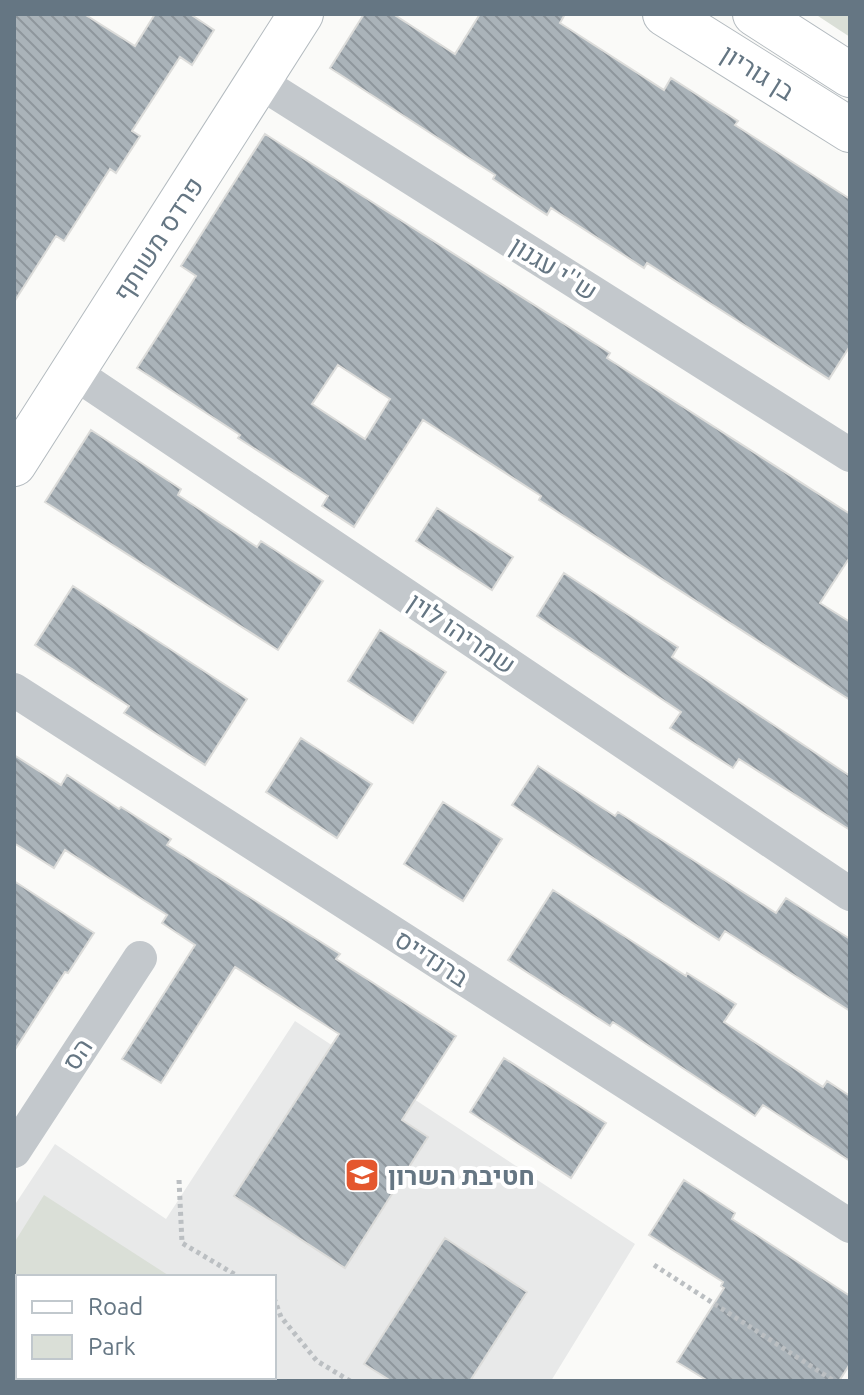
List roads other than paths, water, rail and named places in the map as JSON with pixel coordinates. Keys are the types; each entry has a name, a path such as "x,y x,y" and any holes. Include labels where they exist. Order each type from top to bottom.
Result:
{"street":[{"name":"פרדס משותף","path":"14,464 301,14"},
{"name":"בן גוריון","path":"665,14 850,130"},
{"name":"בן גוריון","path":"755,14 850,75"},
{"name":"ש''י עגנון","path":"258,81 850,455"},
{"name":"שמריהו לוין","path":"73,372 850,894"},
{"name":"ברנדייס","path":"14,690 850,1226"},
{"name":"הס","path":"14,1151 140,958"}],"place":[{"name":"חטיבת השרון","path":"362,1175"}]}
